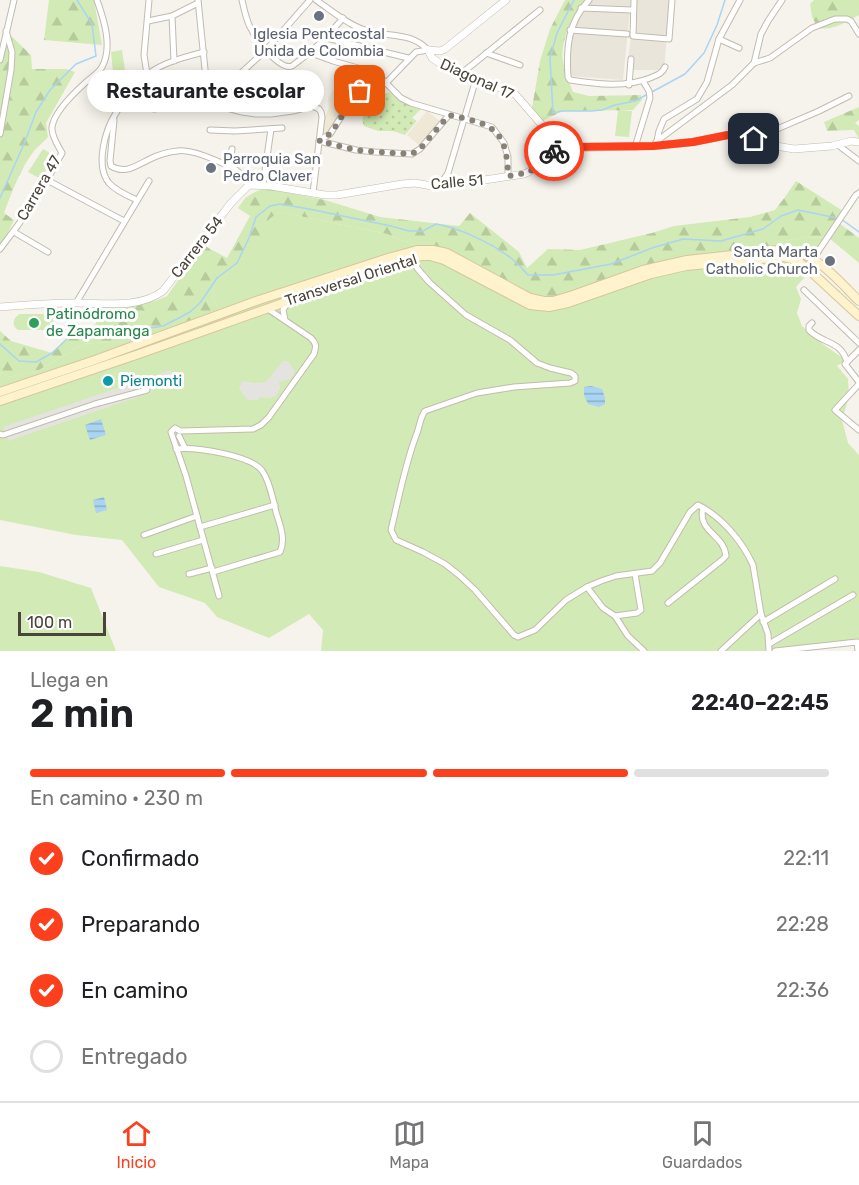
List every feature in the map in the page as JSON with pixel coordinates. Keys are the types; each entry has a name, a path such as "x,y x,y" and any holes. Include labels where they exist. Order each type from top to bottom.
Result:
{"main road":[{"name":"Transversal Oriental","path":"0,392 259,300 417,250 447,253 530,298 544,301 573,296 643,270 687,260 777,250 796,252 813,259 859,301"},
{"name":"Transversal Oriental","path":"0,401 412,258 430,256 444,260 530,304 541,307 568,303 651,274 686,266 784,257 796,260 807,268 859,316"}],"street":[{"path":"0,60 3,31 14,0"},
{"name":"Carrera 47","path":"0,249 14,232 62,153 52,133 55,120 71,97 101,69 107,42 106,29 97,0"},
{"path":"147,74 144,55 149,0"},
{"path":"242,0 249,25 266,50 281,64 287,66 292,66 311,53 343,18"},
{"path":"154,109 204,101 212,97 266,50 310,0"},
{"name":"Diagonal 17","path":"316,0 354,26 366,31 411,38 428,50 436,62 515,93 562,148"},
{"path":"386,83 416,52 445,49 506,0"},
{"path":"589,0 581,8 570,30 567,56 570,80 629,84 661,73 665,67"},
{"path":"630,35 634,0"},
{"path":"570,30 669,39 672,0"},
{"path":"655,144 664,119 697,99 707,82 719,39 740,0"},
{"path":"754,63 761,34 782,0"},
{"path":"147,21 172,16 198,2 207,89 212,97 228,108 256,114 293,111 312,106 319,109 322,117 313,193"},
{"path":"581,8 632,10"},
{"path":"462,73 540,10"},
{"path":"172,16 174,61"},
{"path":"655,144 732,85 754,63 770,58 813,28 835,20 847,19 851,21 859,34"},
{"path":"0,134 12,52 3,31"},
{"path":"327,38 408,58"},
{"path":"719,39 739,48"},
{"path":"137,200 115,188 108,182 103,171 103,147 114,115 147,74 174,61 204,52"},
{"path":"311,53 372,72 401,98 411,103 492,127 504,143 508,176"},
{"path":"486,53 520,65"},
{"path":"629,84 631,59"},
{"path":"432,186 444,179 448,173 476,79"},
{"path":"635,147 650,98 643,81"},
{"path":"230,83 248,97 275,91"},
{"path":"319,141 330,134 360,91"},
{"path":"754,139 849,96"},
{"path":"114,115 110,161 111,166 116,169 129,169 161,155 184,150 229,165 240,172 249,185"},
{"path":"319,141 356,150 412,154 420,149 449,115"},
{"path":"210,130 282,128"},
{"path":"263,185 271,129"},
{"path":"562,148 635,147 693,142 728,135 739,135 770,145 794,149 838,145 851,141 859,142"},
{"path":"838,145 859,161"},
{"name":"Calle 51","path":"249,185 283,187 295,191 337,195 402,184 416,183 432,186 458,184 524,174 532,171 555,150 562,148"},
{"path":"229,165 232,149"},
{"path":"47,180 124,222"},
{"path":"0,307 76,303 149,181"},
{"name":"Carrera 54","path":"76,303 115,304 141,302 154,298 163,291 231,203 249,185"},
{"path":"807,268 859,193"},
{"path":"14,232 48,252"},
{"path":"412,258 429,282 466,315 510,340 537,363 575,376 575,381 570,383 513,387 477,393 425,411 420,418 412,445 391,530 396,540 445,564 459,575 514,635 518,638 536,630 566,600 601,580 652,571 690,512 698,505 711,512 731,531 750,558 761,615 768,634 769,648 853,596"},
{"path":"804,290 859,343"},
{"path":"285,320 283,310 288,301"},
{"path":"177,434 253,429 261,425 314,354 316,346 311,338 266,308"},
{"path":"812,323 809,330 814,336 834,343 844,355 846,363 859,383 836,410 859,430"},
{"path":"846,363 859,350"},
{"path":"0,434 3,435 96,404 147,390"},
{"path":"177,434 185,448"},
{"path":"177,434 176,449 186,476 219,596"},
{"path":"176,449 205,450 251,461 263,472 282,532 283,546 280,552 189,574"},
{"path":"200,527 274,505"},
{"path":"668,603 726,556 724,546 703,521 704,508"},
{"path":"144,535 197,516"},
{"path":"156,554 203,540"},
{"path":"615,616 637,613 641,610 635,574"},
{"path":"764,622 835,579"},
{"path":"587,587 603,608 615,616 628,636 644,651"},
{"path":"721,651 761,615"},
{"path":"775,651 857,642 858,651"}],"shaded area":[{"path":"591,0 631,0 623,80 569,76 568,61 574,25"},
{"path":"635,0 670,0 664,70 627,70"},
{"path":"333,91 353,93 329,133 323,135 325,116 329,108 328,98"},
{"path":"427,111 441,122 421,147 407,135"},
{"path":"283,361 288,361 294,374 290,379 279,382 280,388 277,395 248,400 239,389 242,381 266,382"},
{"path":"171,370 173,375 150,393 8,441 3,427"}],"green space":[{"path":"49,0 94,0 102,45 44,40"},
{"path":"565,0 585,0 572,21 563,45 563,61 573,92 589,96 641,95 642,100 633,110 563,111 542,121 532,108 540,61 550,29"},
{"path":"814,0 859,0 859,15 834,27 818,28 812,17 810,4"},
{"path":"6,31 31,55 32,69 66,69 75,72 46,123 48,137 29,158 13,189 4,213 14,220 0,249 0,60"},
{"path":"122,50 125,70 113,72 111,52"},
{"path":"389,92 407,105 421,109 412,118 417,121 405,135 393,131 378,131 364,126 365,110"},
{"path":"859,107 859,120 855,123 859,126 859,139 854,130 827,131 824,122"},
{"path":"618,110 632,111 629,137 615,136"},
{"path":"43,149 55,156 41,179 28,172"},
{"path":"796,181 846,213 839,223 859,238 859,263 829,238 804,237 780,242 760,251 687,261 548,305 387,234 280,212 265,224 243,266 228,281 215,286 212,296 219,310 127,343 84,344 39,370 9,377 0,372 0,331 11,341 52,353 76,333 94,327 104,306 155,301 167,296 203,245 227,258 250,216 238,208 245,198 264,189 325,200 380,217 459,226 470,213 519,252 527,268 548,249 580,250 674,226 750,217 775,210"},
{"path":"280,212 387,234 439,256 525,298 760,251 780,242 804,237 829,238 816,264 796,287 801,299 797,313 802,326 846,360 837,366 848,379 849,397 842,420 848,443 859,455 859,642 786,651 321,651 323,630 309,614 269,638 217,617 205,603 159,587 122,540 76,535 0,520 0,372 9,377 39,370 84,344 127,343 219,310 212,296 215,286 232,278 257,242 262,228 270,217"},
{"name":"Patinódromo de Zapamanga","path":"20,314 50,314 54,325 49,330 18,330 14,322"},
{"path":"0,566 39,572 91,588 116,651 0,651"}],"water":[{"path":"584,387 602,389 605,404 599,407 588,404 584,395"},
{"path":"101,419 106,435 90,440 85,425"},
{"path":"104,497 107,510 96,513 93,500"}],"waterway":[{"path":"0,198 36,112 50,90 76,64 96,56 92,24 77,0"},
{"path":"574,0 557,33 550,58 553,113 602,110 635,101 646,95"},
{"path":"650,93 685,74 704,53 725,0"},
{"path":"0,344 19,361 36,362 52,353 70,336 86,327 144,329 163,326 190,312 200,303 217,278 237,263 256,217 270,206 280,204 409,231 423,231 436,224 445,226 494,247 511,258 528,275 553,275 611,264 683,239 721,241 763,229 781,216 798,210 837,218"},
{"path":"841,219 859,232"}],"way so far":[{"path":"360,91 330,134 319,141 356,150 412,154 420,149 449,115 492,127 504,143 508,176 532,171 554,151"}],"place":[{"name":"Iglesia Pentecostal Unida de Colombia","path":"319,16"},
{"name":"Restaurante escolar","path":"360,91"},
{"name":"Parroquia San Pedro Claver","path":"211,168"},
{"name":"Santa Marta Catholic Church","path":"830,261"},
{"name":"Patinódromo de Zapamanga","path":"34,323"},
{"name":"Piemonti","path":"108,381"}],"route":[{"path":"554,151 571,147 653,146 693,142 728,135 754,139"}]}
